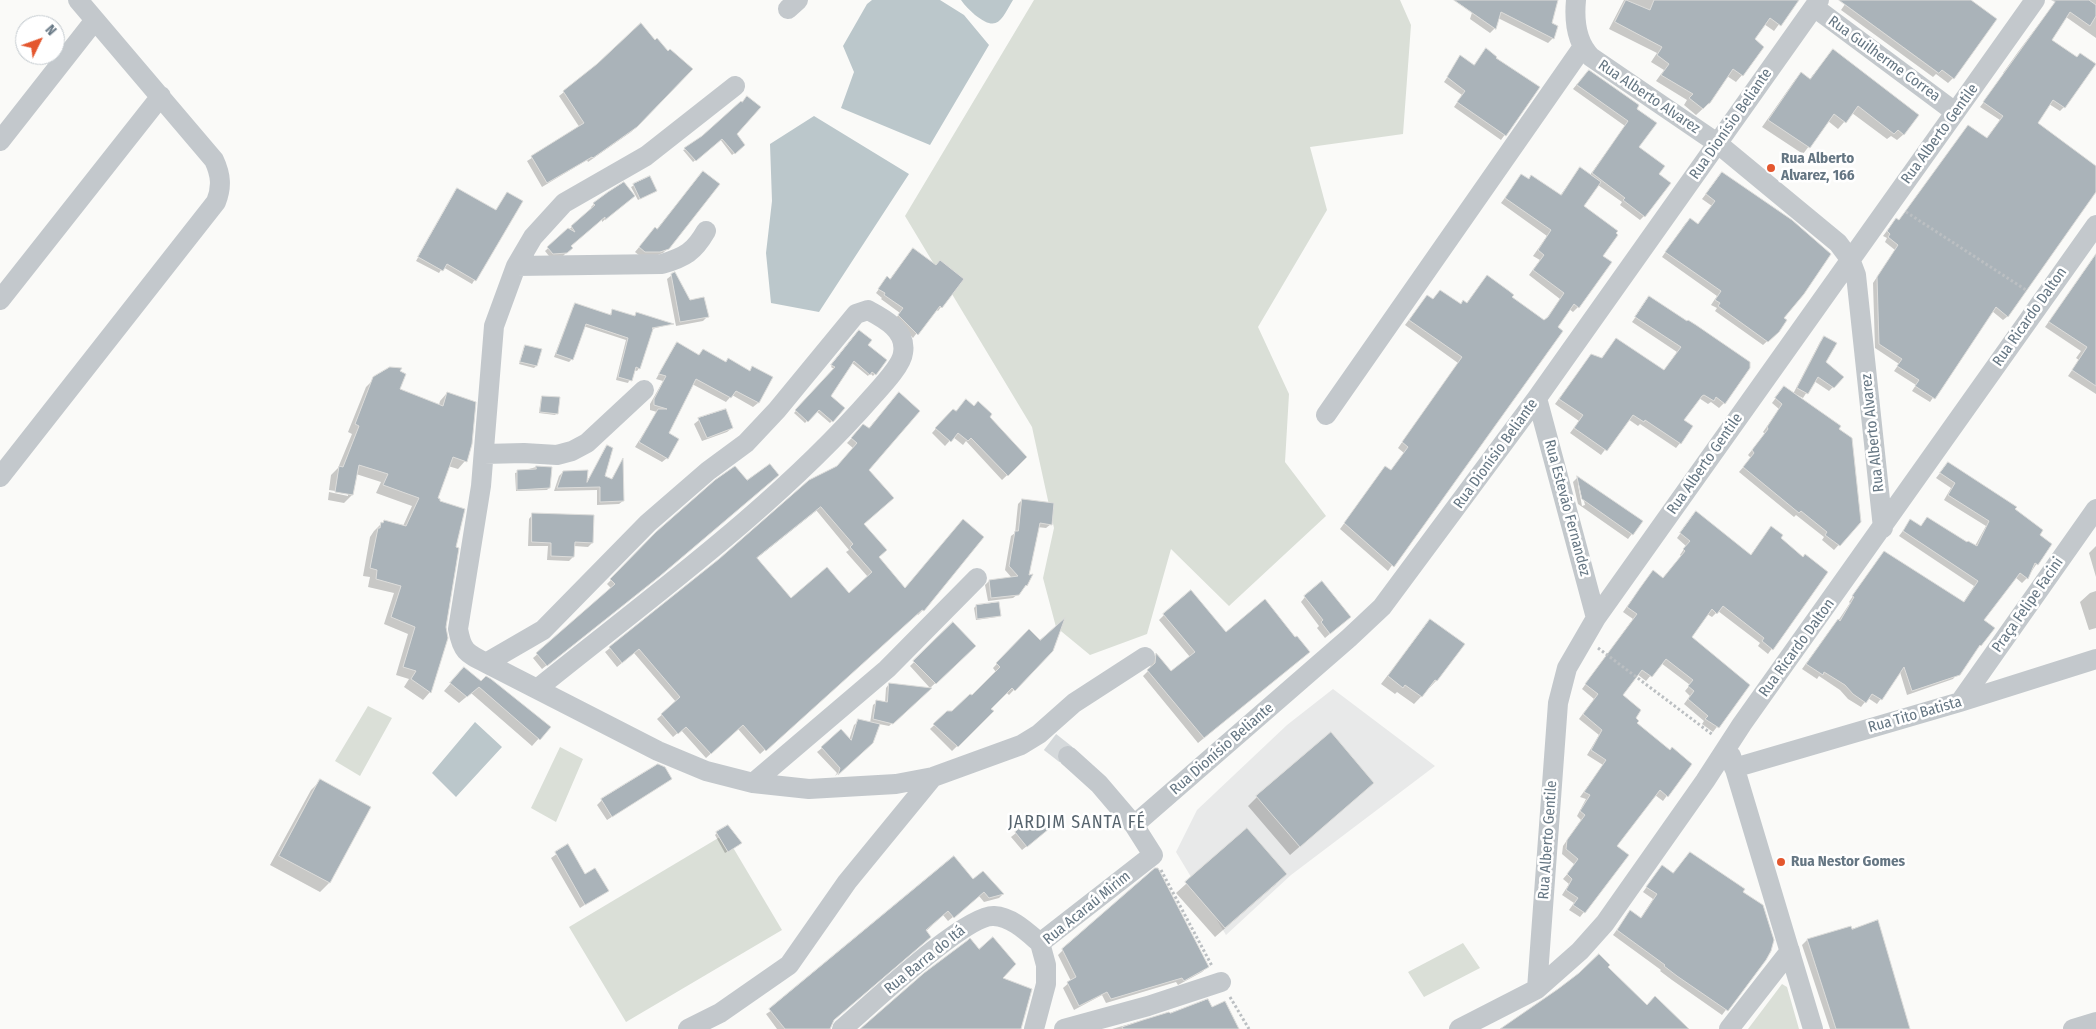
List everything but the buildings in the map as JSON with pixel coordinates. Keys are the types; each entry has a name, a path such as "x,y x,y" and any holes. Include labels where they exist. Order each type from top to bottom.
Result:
{"street":[{"path":"0,477 216,202 221,186 218,168 214,160 78,0"},
{"path":"1326,415 1582,48 1574,14 1576,0"},
{"name":"Rua Alberto Gentile","path":"1537,989 1558,703 1567,668 1596,618 2035,0"},
{"name":"Rua Guilherme Correa","path":"1816,3 1955,112"},
{"name":"Rua Dionísio Beliante","path":"1134,825 1382,607 1537,398 1816,3"},
{"path":"0,141 95,20"},
{"name":"Rua Alberto Alvarez","path":"1582,48 1591,57 1717,143 1838,243 1850,259 1856,275 1883,528"},
{"path":"734,86 646,156 564,203 533,237 516,266 494,326 487,396 484,454 458,629 460,644 466,653 658,751 706,771 753,783 809,789 896,784 933,777 1045,738 1074,703 1145,657"},
{"path":"0,300 160,96"},
{"name":"Rua Ricardo Dalton","path":"1459,1029 1537,989 1580,951 1605,923 1729,746 1742,724 1883,528 2096,225"},
{"path":"516,266 662,264 680,259 691,252 706,232"},
{"path":"486,663 543,630 648,523 708,471 746,443 783,403 856,314 868,310 887,320 903,338 904,355 887,380 841,433 806,468 738,526 537,689"},
{"path":"484,454 524,453 556,455 572,451 587,443 644,390"},
{"name":"Rua Estevão Fernandez","path":"1537,398 1596,618"},
{"name":"Praça Felipe Facini","path":"1960,702 2096,509"},
{"path":"753,783 887,668 977,578"},
{"name":"Rua Tito Batista","path":"1734,768 1960,702 2096,659"},
{"path":"1729,746 1813,1029"},
{"path":"1068,756 1099,784 1134,825 1153,855"},
{"path":"688,1029 720,1013 789,965 847,882 933,777"},
{"name":"Rua Acaraú Mirim","path":"1034,1029 1046,984 1046,965 1040,943 1153,855"},
{"name":"Rua Barra do Itá","path":"842,1029 952,935 974,921 994,916 1016,923 1040,943"},
{"path":"1729,1029 1790,951"},
{"path":"1064,1029 1148,1006 1221,982"}],"path":[{"path":"1890,202 2042,300"},
{"path":"1584,637 1729,746"},
{"path":"1153,855 1221,982 1249,1029"}],"shaded area":[{"path":"872,0 940,0 964,15 989,45 930,145 841,108 854,72 843,46 867,4"},
{"path":"961,0 1013,0 998,22 989,23 975,15"},
{"path":"1034,0 1400,0 1411,25 1403,134 1310,147 1327,210 1258,327 1289,394 1285,462 1326,516 1229,606 1171,549 1147,634 1090,655 1056,627 1043,578 1054,528 1032,427 905,216"},
{"path":"814,116 909,174 819,312 771,303 766,253 772,201 770,144"},
{"path":"1333,689 1435,766 1291,875 1226,935 1176,852 1197,810 1287,725"},
{"path":"368,706 392,718 360,776 335,761"},
{"path":"475,722 502,747 456,797 432,773"},
{"path":"560,747 583,759 556,822 531,808"},
{"path":"725,834 782,930 626,1022 569,927"},
{"path":"1463,943 1480,968 1424,997 1408,972"},
{"path":"1782,984 1787,987 1799,1029 1748,1029"}],"tunnel":[{"path":"1050,742 1068,756"}],"place":[{"name":"Rua Alberto Alvarez, 166","path":"1771,168"},
{"name":"Rua Nestor Gomes","path":"1781,862"}],"district":[{"name":"JARDIM SANTA FÉ","path":"1077,823"}]}
